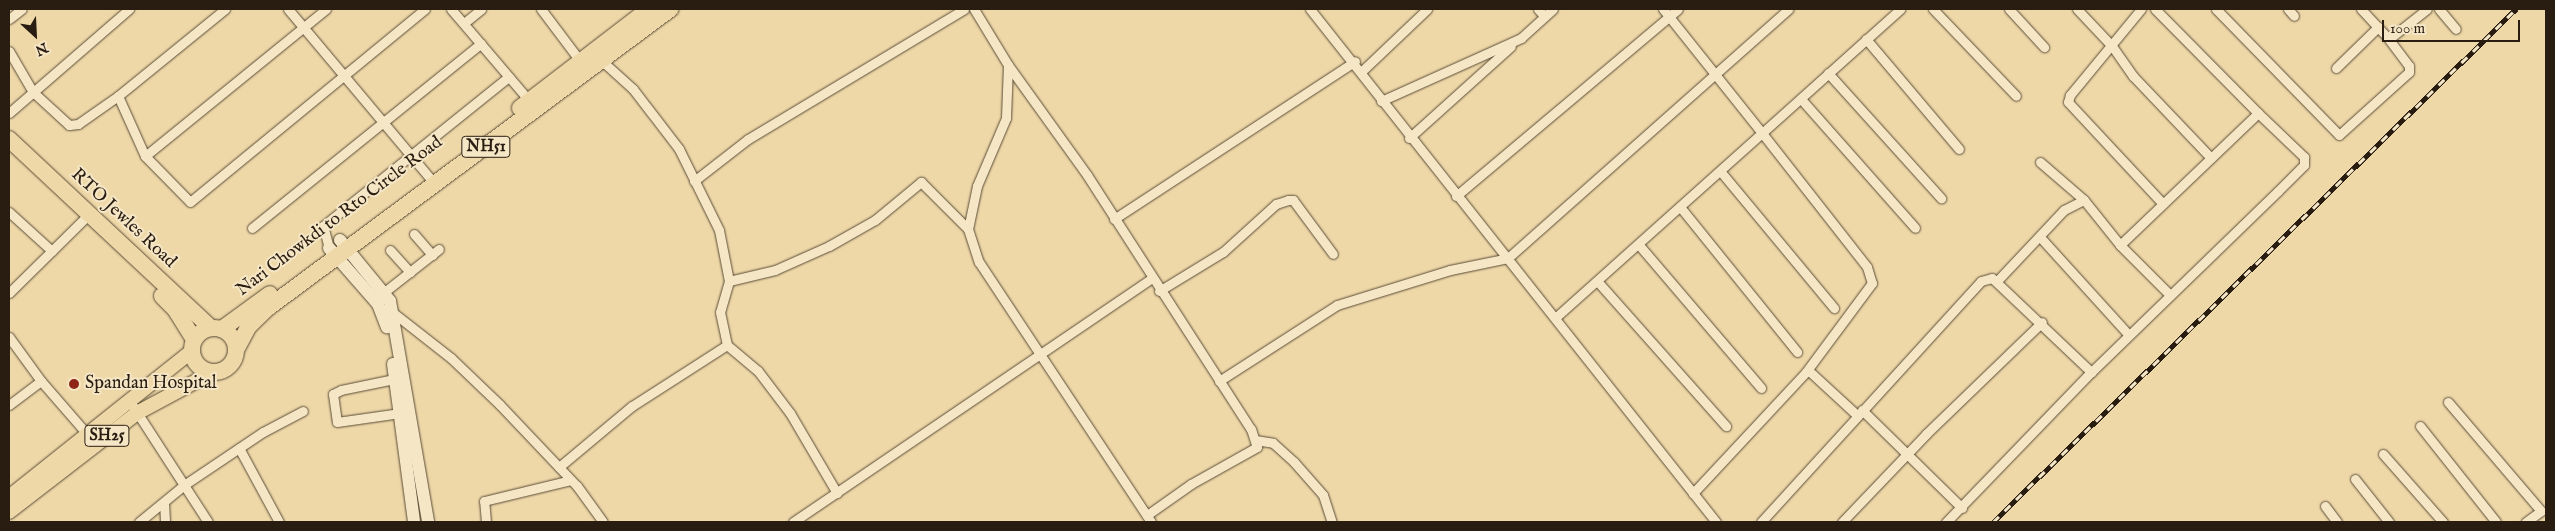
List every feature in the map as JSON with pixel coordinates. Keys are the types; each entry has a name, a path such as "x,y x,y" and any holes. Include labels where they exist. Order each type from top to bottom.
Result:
{"highway":[{"name":"Nari Chowkdi to Rto Circle Road","path":"217,328 266,303 335,246 432,180 533,106 581,62 649,9"},
{"name":"NH51","path":"533,106 602,61 670,9"},
{"name":"RTO Jewles Road","path":"9,139 217,328"},
{"name":"RTO Jewles Road","path":"9,147 175,309 193,346"},
{"name":"NH51","path":"213,372 226,368 249,326 266,303"},
{"name":"NH51","path":"193,346 217,328"},
{"path":"217,328 231,336 236,350"},
{"path":"193,346 200,366 213,372"}],"main road":[{"name":"SH25","path":"9,497 193,346"},
{"name":"SH25","path":"9,512 137,413 213,372"}],"street":[{"path":"9,19 22,9"},
{"path":"9,113 129,9"},
{"path":"9,51 33,92 69,125 78,124 118,96 225,9"},
{"path":"288,9 302,28 432,180"},
{"path":"145,156 326,9"},
{"path":"118,96 145,156 190,202 425,9"},
{"path":"451,9 533,106"},
{"path":"464,23 481,9"},
{"path":"541,9 581,62"},
{"path":"694,181 748,139 964,9"},
{"path":"729,281 775,270 829,246 875,220 921,182 968,229 979,262 1149,519 1191,484 1257,447 1251,428 1151,279 1114,219 1008,65 974,9"},
{"path":"1310,9 1355,61 1381,101 1409,138 1508,258 1716,522"},
{"path":"1362,71 1427,9"},
{"path":"1538,9 1544,16"},
{"path":"1409,138 1553,9"},
{"path":"1663,9 1716,73 1871,274 1869,289 1808,370 1693,493"},
{"path":"1456,196 1678,9"},
{"path":"1219,381 1337,305 1450,270 1508,258 1788,9"},
{"path":"1555,318 1681,208 1762,132 1900,9"},
{"path":"1933,9 2016,96"},
{"path":"2009,9 2044,47"},
{"path":"2078,9 2112,46 2133,76 2211,158"},
{"path":"2142,9 2070,95 2068,102 2163,204"},
{"path":"1946,522 1962,508 2128,334 2304,165 2304,157 2156,9"},
{"path":"2216,9 2339,135 2410,69 2388,39 2361,9"},
{"path":"2388,39 2428,9"},
{"path":"2439,9 2456,29"},
{"path":"2336,68 2378,27"},
{"path":"1381,101 1520,38"},
{"path":"1866,39 1959,149"},
{"path":"252,228 480,44"},
{"path":"602,61 633,89 679,149 719,230 729,281 720,312 727,344 758,371 790,413 837,493"},
{"path":"1114,219 1355,61"},
{"path":"968,229 977,186 1006,118 1008,65"},
{"path":"1828,73 1940,198"},
{"path":"508,76 323,226 335,246 387,311 450,358 559,467 603,522"},
{"path":"1801,98 1915,228"},
{"path":"2120,245 2258,113"},
{"path":"2040,162 2084,200 2120,245 2169,294"},
{"path":"1721,172 1834,308"},
{"path":"1159,291 1223,252 1276,204 1288,200 1293,200 1333,254"},
{"path":"1997,281 2064,210 2084,200"},
{"path":"1681,208 1797,352"},
{"path":"9,212 52,250"},
{"path":"9,292 84,219"},
{"path":"383,293 435,252 414,234"},
{"path":"2040,237 2128,334"},
{"path":"1639,245 1761,388"},
{"path":"335,246 390,301 387,311 428,522"},
{"path":"390,250 410,272"},
{"path":"1761,522 1981,281 1988,278 1997,281 2042,322 2091,372"},
{"path":"793,522 1151,279"},
{"path":"1598,282 1726,426"},
{"path":"1842,522 1908,453 2042,322"},
{"path":"9,337 41,382 87,434"},
{"path":"559,467 632,406 727,344"},
{"path":"1808,370 1908,453 1962,508"},
{"path":"399,378 400,413 414,522"},
{"path":"399,378 341,390 332,394 337,422 400,413"},
{"path":"9,405 41,382"},
{"path":"128,400 208,522"},
{"path":"2448,402 2541,511 2526,522"},
{"path":"139,522 184,485 239,448 303,411"},
{"path":"2420,426 2496,522"},
{"path":"1254,440 1273,443 1294,462 1323,495 1332,522"},
{"path":"239,448 279,522"},
{"path":"2383,454 2443,522"},
{"path":"2355,479 2389,522"},
{"path":"486,522 484,501 571,480"},
{"path":"410,497 424,495"},
{"path":"164,502 164,522"},
{"path":"2324,506 2337,522"}],"railway":[{"path":"1993,522 2516,9"}],"place":[{"name":"Spandan Hospital","path":"74,384"}]}
